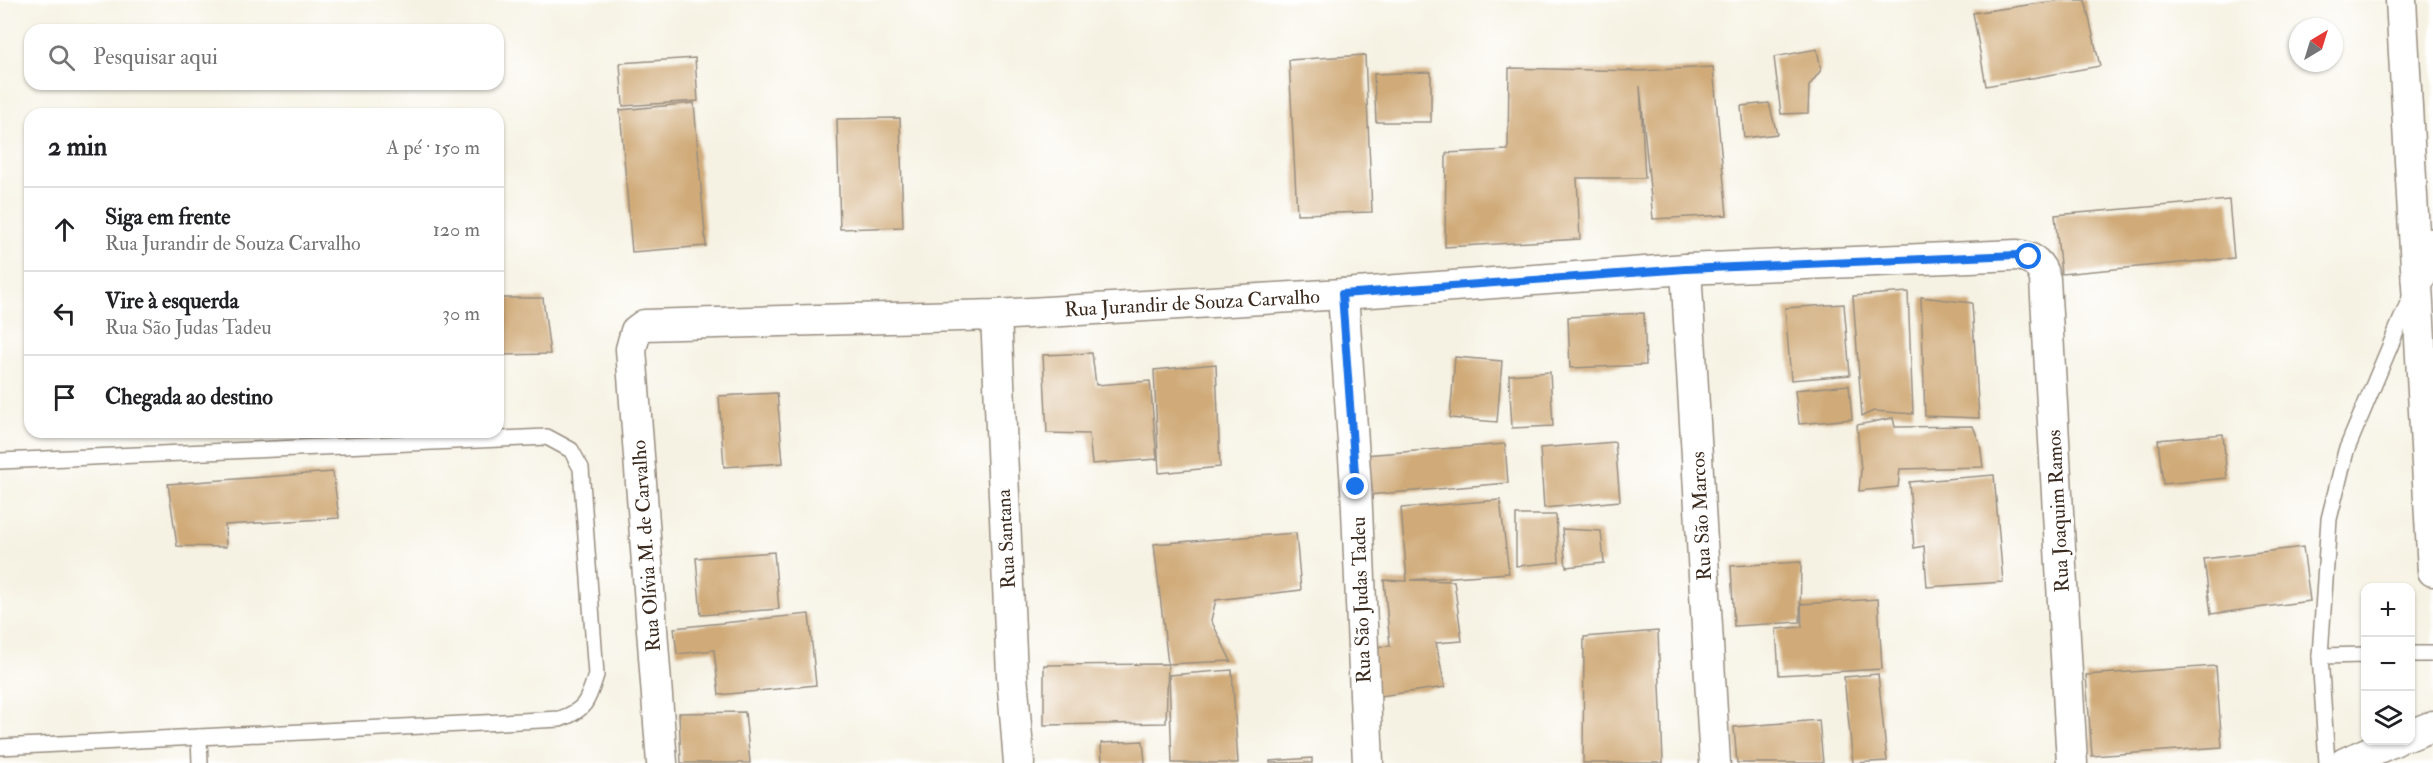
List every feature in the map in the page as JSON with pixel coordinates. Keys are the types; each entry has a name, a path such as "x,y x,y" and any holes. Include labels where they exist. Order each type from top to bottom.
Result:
{"highway":[{"path":"2418,279 2433,245"}],"street":[{"path":"2401,0 2433,571"},
{"name":"Rua Jurandir de Souza Carvalho","path":"636,331 644,325 655,324 996,315 1342,294 1686,269 2017,255 2036,261"},
{"name":"Rua Joaquim Ramos","path":"2036,261 2045,279 2072,763"},
{"name":"Rua São Marcos","path":"1686,269 1715,763"},
{"name":"Rua São Judas Tadeu","path":"1342,294 1356,487 1368,763"},
{"name":"Rua Santana","path":"996,315 1012,675 1019,763"},
{"name":"Rua Olívia M. de Carvalho","path":"636,331 631,349 662,763"},
{"path":"2415,733 2433,726"},
{"path":"2345,763 2388,745"}],"lane":[{"path":"2327,763 2320,656 2329,519 2346,451 2418,279"},
{"path":"0,461 548,437 571,450 581,468 596,675 589,698 578,713 560,718 0,747"},
{"path":"2415,654 2433,654"},
{"path":"2320,656 2361,655"},
{"path":"199,737 200,763"}],"building":[{"path":"2062,0 2085,0 2100,66 1986,86 1973,13"},
{"path":"1817,49 1821,70 1809,86 1808,113 1781,114 1774,57"},
{"path":"1365,55 1372,212 1297,214 1289,60"},
{"path":"695,58 698,101 623,106 620,63"},
{"path":"1713,67 1727,215 1653,219 1640,86 1645,178 1577,178 1580,239 1445,247 1446,153 1508,150 1509,68 1639,71"},
{"path":"1431,72 1431,122 1376,122 1374,74"},
{"path":"694,103 706,246 632,252 620,110"},
{"path":"1769,103 1777,134 1744,138 1741,106"},
{"path":"900,118 903,227 840,229 837,119"},
{"path":"2229,200 2234,258 2061,274 2055,215"},
{"path":"1908,292 1913,414 1874,411 1862,416 1853,296"},
{"path":"1921,297 1972,303 1979,418 1925,416"},
{"path":"504,298 543,298 550,354 504,355"},
{"path":"1844,304 1850,375 1791,380 1785,308"},
{"path":"1644,313 1646,365 1570,368 1568,317"},
{"path":"1092,353 1096,385 1150,381 1157,459 1092,464 1089,434 1047,433 1043,355"},
{"path":"1455,357 1502,361 1497,422 1450,418"},
{"path":"1216,364 1220,467 1159,473 1154,370"},
{"path":"1550,372 1553,426 1512,428 1509,375"},
{"path":"1849,385 1852,419 1799,424 1795,390"},
{"path":"777,393 783,463 724,467 719,396"},
{"path":"1893,418 1895,427 1973,426 1980,444 1983,467 1900,469 1898,487 1859,491 1861,470 1857,425"},
{"path":"2223,434 2227,478 2163,484 2158,440"},
{"path":"1615,442 1620,501 1544,508 1540,448"},
{"path":"1505,444 1508,483 1367,495 1364,455"},
{"path":"333,472 339,518 225,525 226,547 177,546 168,484"},
{"path":"1994,475 2003,582 1927,587 1924,546 1914,548 1909,482"},
{"path":"1500,500 1509,573 1411,580 1454,581 1462,641 1436,643 1445,687 1373,697 1369,647 1390,646 1384,580 1407,581 1401,508"},
{"path":"1516,515 1556,515 1559,562 1516,566"},
{"path":"1562,529 1601,531 1604,563 1566,567"},
{"path":"1296,533 1301,590 1216,600 1211,620 1231,661 1168,664 1154,544"},
{"path":"2303,547 2310,601 2211,614 2204,559"},
{"path":"774,552 779,609 701,615 696,558"},
{"path":"1801,562 1800,622 1734,626 1731,566"},
{"path":"1878,599 1882,669 1779,675 1776,629 1802,627 1801,604"},
{"path":"809,614 816,685 719,695 714,650 677,654 674,628"},
{"path":"1658,631 1663,763 1583,763 1584,637"},
{"path":"1168,664 1166,723 1044,725 1044,665"},
{"path":"2216,666 2222,747 2092,756 2086,675"},
{"path":"1232,670 1238,763 1172,763 1169,675"},
{"path":"1878,674 1887,761 1853,763 1844,677"},
{"path":"745,712 750,763 681,763 679,713"},
{"path":"1819,720 1823,763 1737,763 1734,727"},
{"path":"1143,741 1145,763 1102,763 1101,743"},
{"path":"1312,758 1312,763 1270,763 1270,761"}],"route":[{"path":"1356,487 1342,294 1686,269 2017,255 2029,257"}]}
